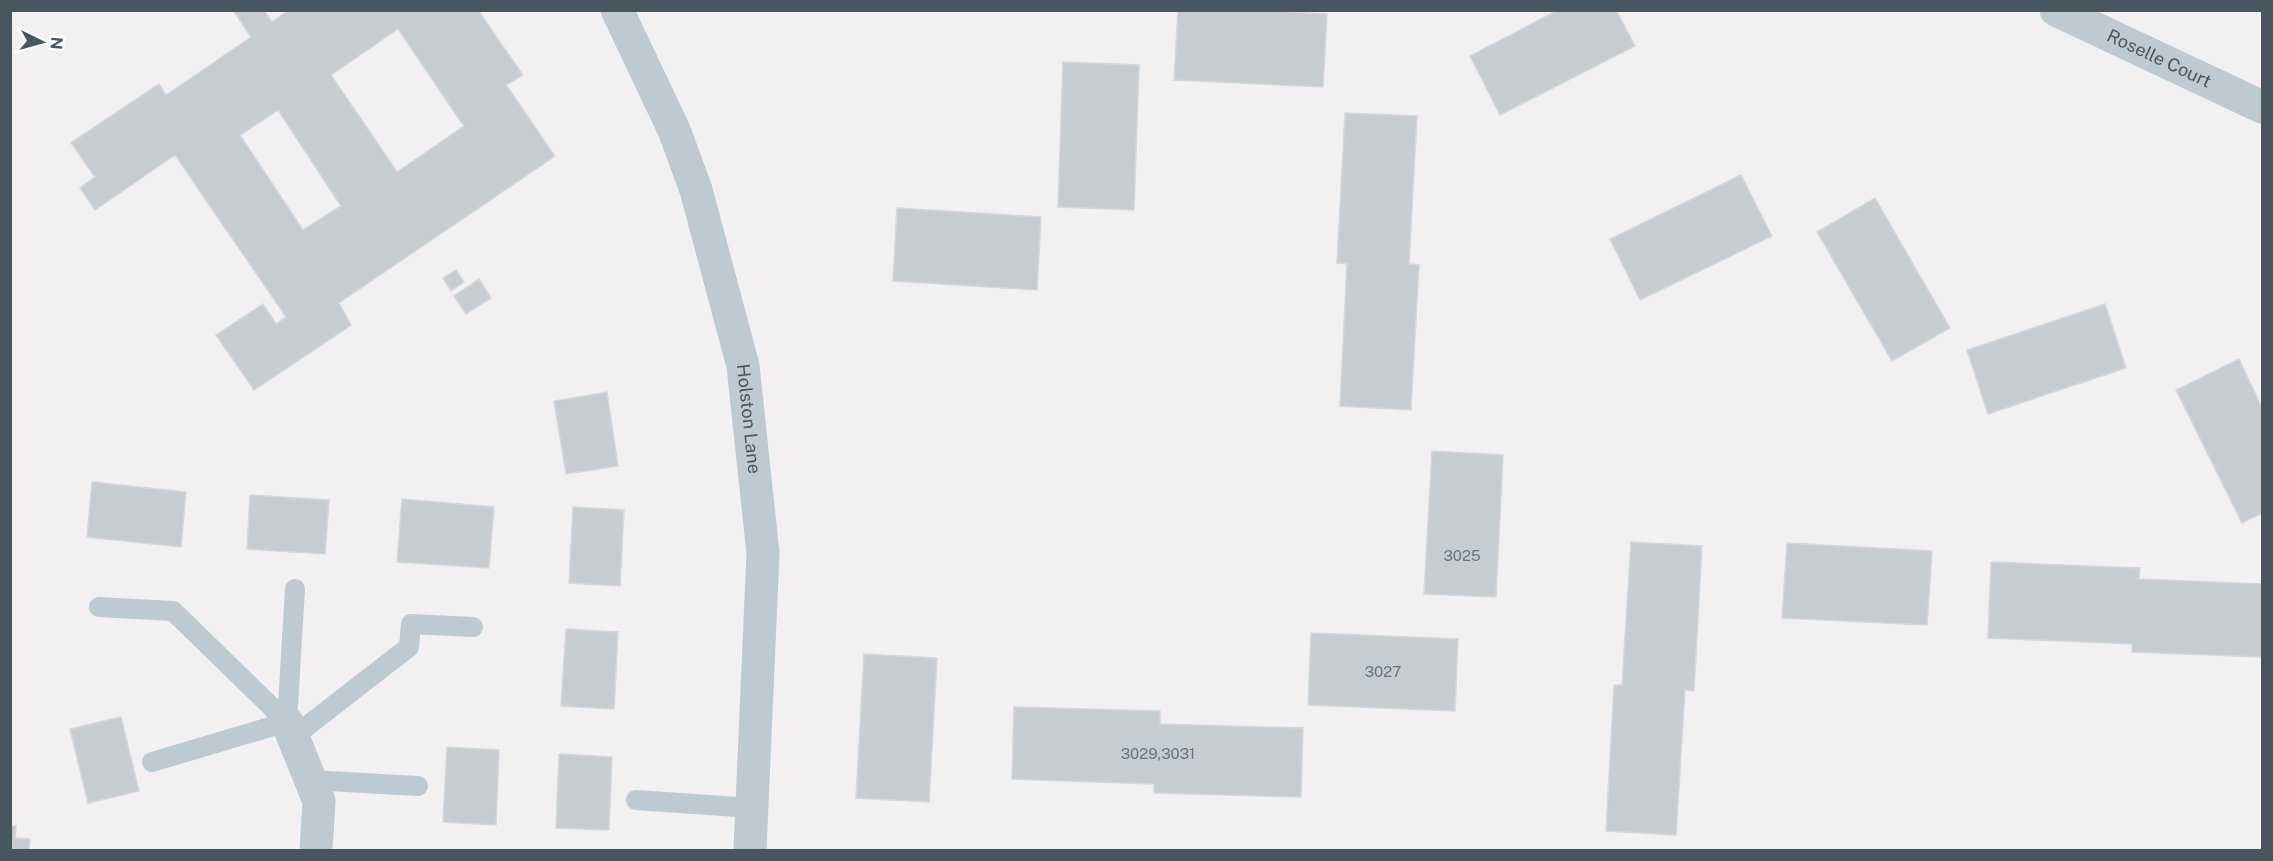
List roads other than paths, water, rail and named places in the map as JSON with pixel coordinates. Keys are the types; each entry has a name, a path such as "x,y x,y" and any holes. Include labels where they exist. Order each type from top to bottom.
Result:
{"street":[{"name":"Holston Lane","path":"618,10 674,130 696,190 743,366 763,553 750,850"},
{"name":"Roselle Court","path":"2056,10 2262,107"},
{"path":"290,729 319,801 316,850"}],"lane":[{"path":"290,729 295,589"},
{"path":"99,607 172,610 290,729"},
{"path":"152,762 290,729 409,647 411,624 473,627"},
{"path":"311,780 418,786"},
{"path":"636,800 752,808"}]}
